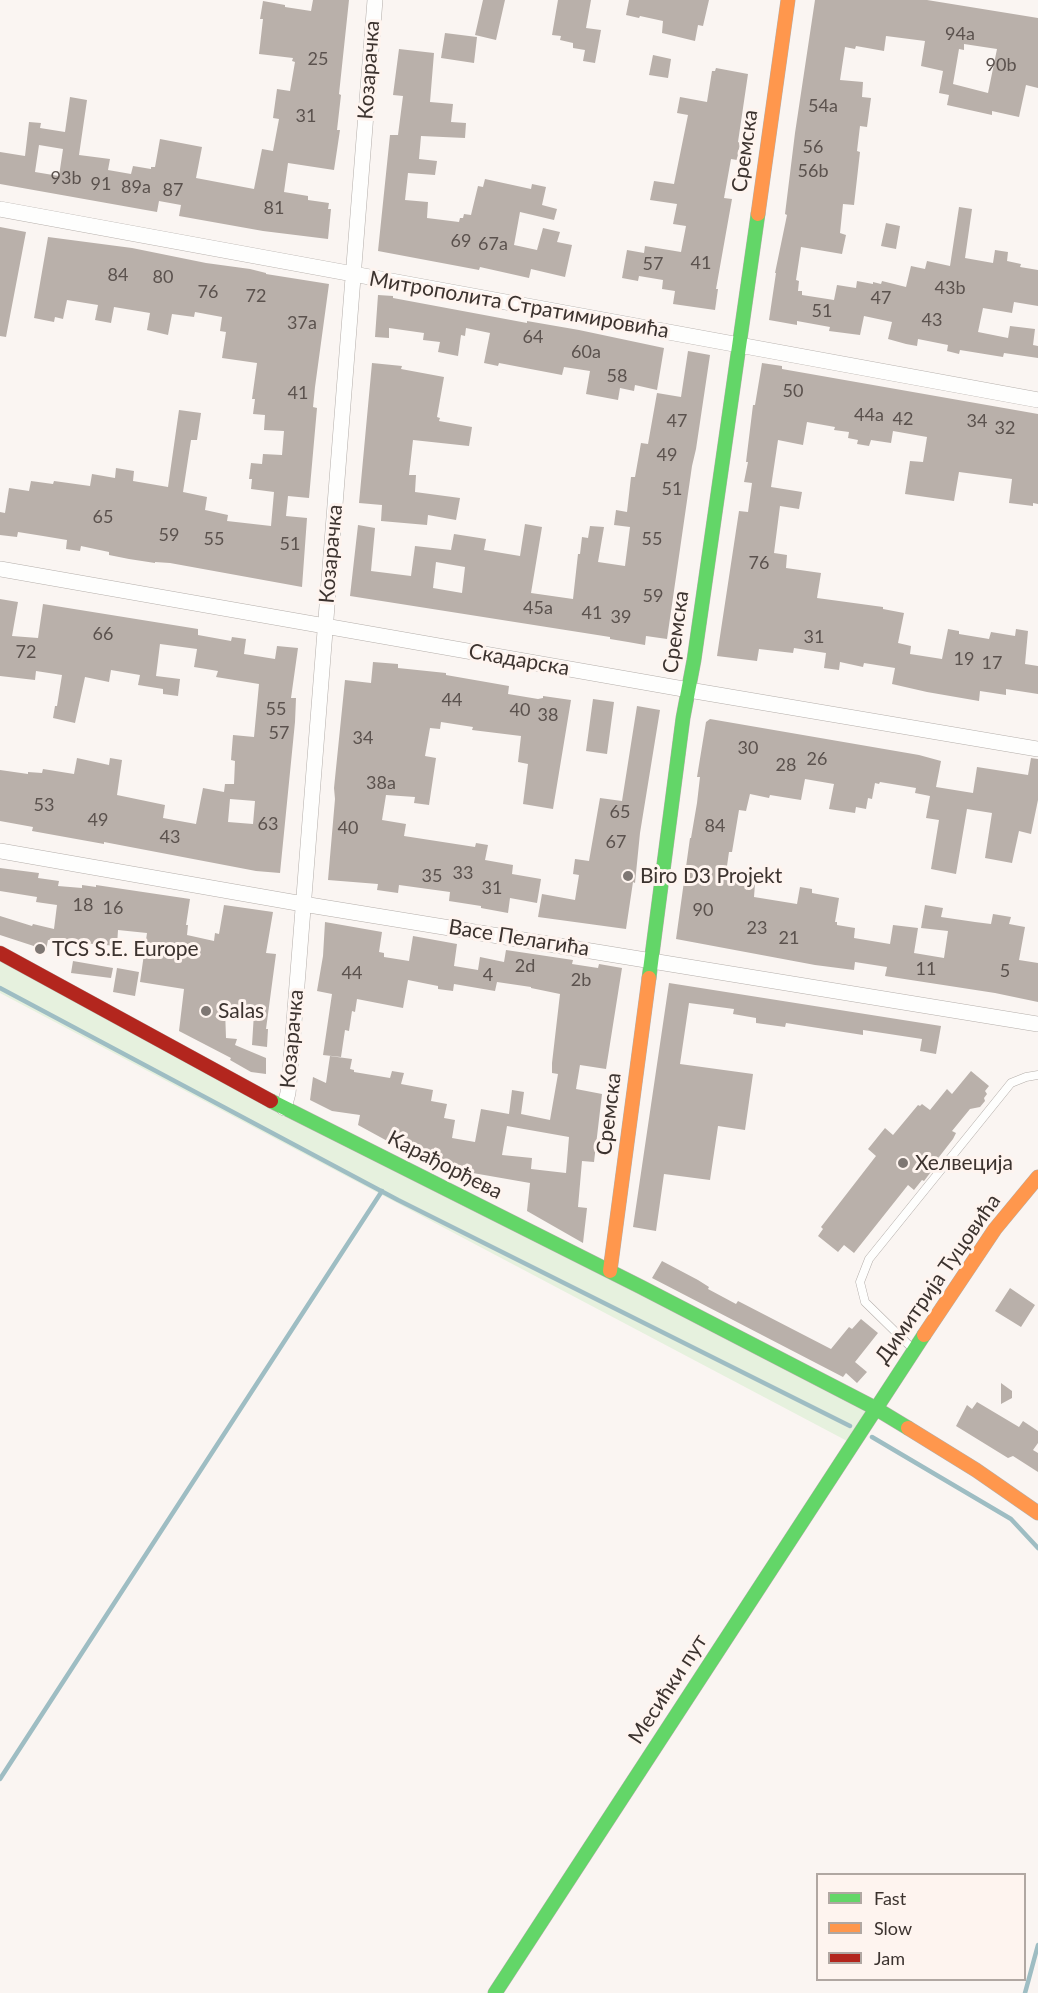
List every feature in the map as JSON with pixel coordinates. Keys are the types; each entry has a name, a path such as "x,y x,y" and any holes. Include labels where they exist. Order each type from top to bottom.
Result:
{"street":[{"name":"Козарачка","path":"284,1108 290,1073 375,0"},
{"name":"Сремска","path":"610,1271 683,718 689,690 788,0"},
{"name":"Митрополита Стратимировића","path":"0,209 1038,399"},
{"name":"Скадарска","path":"0,569 1038,749"},
{"name":"Васе Пелагића","path":"0,851 303,904 1038,1024"},
{"name":"Карађорђева","path":"0,953 284,1108 875,1407 1038,1512"},
{"name":"Димитрија Туцовића","path":"875,1407 995,1229 1038,1177"},
{"name":"Месићки пут","path":"495,1993 875,1407"}],"lane":[{"path":"914,1350 865,1302 860,1282 869,1258 1011,1083 1038,1075"}],"green space":[{"path":"0,956 870,1408 849,1442 0,993"}],"building":[{"path":"313,0 349,0 339,94 341,95 337,130 340,130 334,170 288,163 284,192 308,196 308,200 329,203 328,209 331,209 328,239 263,231 179,216 181,205 159,201 157,212 0,184 0,152 25,156 29,122 41,123 40,128 65,132 70,97 87,100 79,155 110,159 108,170 131,174 133,166 151,169 155,167 160,139 202,147 196,178 254,189 262,149 273,151 279,119 273,118 277,89 290,91 295,62 292,61 293,58 259,54 263,1 311,11","holes":["39,145 63,149 59,176 35,172"]},
{"path":"483,0 505,0 496,40 475,35"},
{"path":"558,0 591,0 586,28 601,30 595,63 583,61 585,50 573,48 573,43 560,40 561,36 552,35"},
{"path":"629,0 709,0 703,26 698,25 695,41 662,33 663,21 626,15"},
{"path":"815,0 927,0 1038,18 1038,88 1026,85 1019,117 992,111 992,115 947,105 949,95 939,93 943,71 921,66 925,41 886,36 884,51 856,46 855,49 845,47 840,80 863,82 862,97 871,98 867,127 860,126 857,151 860,152 854,205 843,204 840,233 846,235 842,254 801,247 796,280 799,281 798,291 802,291 802,295 834,300 837,285 856,288 857,281 881,284 882,281 906,287 911,266 925,269 927,261 950,266 959,207 972,209 965,258 993,263 995,250 1008,252 1007,261 1021,264 1020,267 1038,270 1038,306 1014,302 1012,313 983,308 978,332 1008,338 1010,326 1035,329 1033,345 1038,346 1038,358 1004,353 1003,357 960,350 959,354 947,351 948,345 918,339 917,346 906,344 888,339 892,322 864,316 860,335 829,331 830,327 797,321 797,325 769,320 775,273 787,215 785,214","holes":["964,44 997,49 988,93 953,84 959,49 964,50"]},
{"path":"445,33 477,37 474,63 441,58"},
{"path":"399,49 434,53 430,102 453,104 451,122 466,123 465,138 421,136 419,159 437,161 435,175 408,173 405,200 428,202 427,218 459,222 464,214 471,215 478,186 483,187 485,179 531,189 532,184 546,187 542,205 557,209 554,220 520,212 514,245 537,250 543,228 560,232 557,242 572,245 565,277 531,269 529,278 480,267 479,270 378,251 390,135 398,135 403,96 393,95"},
{"path":"653,55 671,59 668,78 649,75"},
{"path":"716,68 748,74 737,160 731,159 724,198 732,199 716,289 718,289 715,310 673,304 675,291 662,289 663,280 639,276 638,281 622,278 627,250 644,253 645,246 681,252 686,226 673,224 677,204 650,200 654,181 674,184 688,115 677,113 680,97 707,102 712,71"},
{"path":"886,223 900,226 896,249 881,246"},
{"path":"0,227 26,232 6,337 0,336"},
{"path":"48,237 132,248 329,284 313,407 317,408 309,498 288,496 286,516 307,518 302,587 170,563 129,559 81,546 80,551 66,549 67,540 18,532 17,537 0,535 0,512 5,513 9,488 29,491 31,481 53,484 54,481 90,486 92,474 115,478 116,468 134,471 133,481 168,487 179,410 201,413 197,440 191,440 183,492 207,497 205,510 228,515 227,521 271,526 274,492 251,489 252,479 249,479 251,463 262,464 263,454 282,455 284,431 264,430 265,415 253,414 255,399 252,399 257,363 222,358 226,332 220,331 222,317 195,312 194,317 172,314 168,335 147,330 150,313 114,307 111,323 95,320 98,305 67,300 63,319 55,317 54,322 34,318"},
{"path":"378,295 527,323 527,321 579,330 664,348 657,390 635,385 634,391 620,388 618,400 586,394 590,371 564,367 562,375 499,363 498,366 484,363 490,333 466,328 465,336 461,335 458,356 438,352 440,342 423,340 424,333 389,328 389,338 375,337"},
{"path":"688,351 710,355 667,639 646,636 645,645 610,639 610,637 350,596 358,525 375,528 371,571 411,576 415,546 451,550 454,534 486,539 484,550 520,556 525,524 542,527 531,593 573,599 578,554 580,554 582,537 588,538 590,526 604,527 598,562 625,566 630,527 614,525 616,510 627,512 631,477 635,477 641,443 648,444 657,393 681,397","holes":["436,562 465,567 462,593 433,588"]},
{"path":"372,363 402,366 401,369 444,377 437,417 440,418 439,421 472,427 469,446 413,440 409,475 416,475 415,492 460,498 456,520 428,515 427,525 381,521 382,505 359,503"},
{"path":"762,363 782,366 782,369 1038,414 1038,504 1033,503 1033,506 1009,503 1012,479 959,472 954,501 905,494 910,461 923,462 927,437 893,431 891,443 871,440 869,446 857,444 858,440 848,438 849,432 807,422 803,445 778,440 771,487 802,492 799,509 780,506 774,553 787,555 786,568 821,573 817,598 883,607 883,609 904,613 898,643 911,646 910,654 942,659 948,629 959,631 959,634 989,639 991,632 1015,636 1016,629 1028,631 1025,664 1038,666 1038,694 1006,689 1006,695 980,691 979,701 927,692 892,684 895,668 864,663 863,667 840,662 839,670 824,668 826,653 794,648 793,653 759,649 757,661 717,656 739,511 748,512 752,483 744,482 753,405 755,405"},
{"path":"0,599 18,602 12,636 38,638 43,604 198,629 198,635 231,641 232,637 246,639 244,654 275,659 277,646 298,648 291,698 296,698 295,722 280,873 256,871 104,842 104,844 32,831 33,827 0,821 0,770 28,774 28,772 42,773 43,769 74,774 77,758 109,765 110,758 122,760 117,795 165,805 163,818 196,824 203,788 224,792 225,784 234,784 235,761 231,760 233,735 254,737 259,684 216,677 218,671 194,667 197,649 160,644 156,676 180,679 178,696 163,694 163,689 138,685 140,675 111,670 109,682 85,677 75,723 53,718 62,675 36,671 35,680 0,676","holes":["230,799 255,801 253,824 228,822"]},
{"path":"373,662 398,664 398,668 446,673 446,675 509,686 508,694 538,699 543,696 571,700 553,809 523,804 528,764 518,762 521,736 472,730 473,727 441,722 440,729 430,728 425,756 436,758 429,805 414,803 415,797 386,795 382,820 406,824 404,836 475,847 476,843 488,845 485,860 513,865 512,874 541,879 537,903 510,898 508,913 449,901 450,892 399,885 398,893 377,890 378,884 328,880 334,788 345,680 371,683"},
{"path":"593,699 614,702 607,754 586,751"},
{"path":"637,706 660,710 640,833 635,883 633,882 626,929 538,917 542,894 575,900 579,875 573,874 575,859 589,861 600,798 622,801"},
{"path":"710,719 919,755 941,761 936,787 973,793 977,767 1028,775 1031,758 1038,759 1038,800 1031,834 1019,831 1012,863 985,858 992,813 967,809 956,874 931,869 939,820 926,818 930,796 915,793 916,788 875,783 872,799 868,798 866,809 856,807 855,813 829,809 834,784 805,779 801,800 750,794 746,811 739,810 725,880 755,884 754,897 797,904 800,887 812,889 812,893 839,898 835,922 837,925 855,928 854,938 890,944 893,925 918,928 914,953 944,958 948,931 921,928 925,905 943,908 941,917 975,922 991,924 993,914 1011,917 1009,924 1025,927 1019,960 1038,963 1038,1002 885,976 887,967 855,962 854,970 815,965 676,939 697,803 700,777 697,777 706,722"},
{"path":"0,868 39,873 38,878 59,881 58,886 82,888 82,885 96,887 96,885 190,899 186,925 188,925 187,935 214,941 215,933 219,934 224,905 273,912 266,953 276,954 266,1029 268,1029 267,1047 252,1045 254,1013 225,1009 226,1038 237,1039 235,1045 266,1058 266,1074 251,1072 230,1060 231,1058 179,1031 184,989 140,982 147,933 118,930 117,946 48,940 46,950 0,935 0,916 32,926 33,924 54,929 57,905 36,902 37,897 0,891"},
{"path":"325,922 382,932 379,952 384,953 384,957 409,961 413,936 457,944 454,966 478,970 480,957 504,962 506,950 573,960 572,964 598,968 599,964 622,968 606,1069 580,1065 576,1089 602,1094 594,1162 582,1161 578,1207 587,1208 583,1243 527,1211 530,1183 467,1172 466,1182 404,1144 402,1149 358,1125 360,1115 332,1111 310,1100 313,1077 326,1083 330,1056 352,1059 350,1069 354,1072 390,1078 392,1071 404,1073 401,1084 433,1090 431,1101 447,1104 444,1118 455,1120 452,1138 475,1142 481,1109 509,1114 512,1090 524,1092 521,1114 550,1120 558,1074 552,1073 552,1063 560,994 497,982 495,991 454,984 453,991 408,980 403,1008 357,999 355,1012 352,1011 349,1031 345,1030 341,1057 323,1055 332,994 317,991 323,956","holes":["507,1126 569,1137 566,1173 531,1169 532,1158 502,1155"]},
{"path":"73,961 113,968 111,978 71,973"},
{"path":"117,968 139,972 135,996 113,992"},
{"path":"669,983 941,1026 936,1054 920,1051 922,1039 863,1030 863,1035 786,1023 785,1027 756,1023 756,1018 733,1014 734,1009 689,1003 680,1064 753,1074 745,1130 718,1126 710,1180 664,1174 656,1231 633,1227"},
{"name":"Хелвеција","path":"971,1071 989,1086 985,1091 987,1094 985,1101 980,1107 970,1109 952,1131 956,1133 953,1139 924,1181 922,1180 914,1190 908,1185 854,1253 844,1245 838,1252 818,1236 823,1229 821,1227 876,1156 868,1149 885,1128 893,1135 918,1105 922,1104 930,1110 947,1089 952,1094"},
{"path":"662,1261 736,1304 738,1301 831,1349 849,1327 852,1329 861,1319 878,1333 855,1362 867,1372 857,1383 846,1373 843,1377 652,1278"},
{"path":"1010,1288 1035,1305 1021,1327 995,1311"},
{"path":"1001,1383 1012,1391 1012,1398 1001,1404"},
{"path":"977,1402 1019,1427 1023,1421 1038,1431 1038,1443 1033,1450 1038,1453 1038,1472 1013,1456 1008,1458 956,1426 967,1405 972,1409"}],"waterway":[{"path":"0,988 398,1200 850,1426"},
{"path":"0,1779 382,1191"},
{"path":"872,1437 1011,1519 1038,1548"},
{"path":"1025,1993 1038,1945"}],"traffic: fast":[{"path":"649,978 683,718 694,660 758,214"},
{"path":"271,1101 641,1287 875,1408 908,1428"},
{"path":"495,1993 924,1335"}],"traffic: slow":[{"path":"758,214 788,0"},
{"path":"610,1271 649,978"},
{"path":"924,1335 995,1229 1038,1177"},
{"path":"908,1428 976,1470 1038,1513"}],"traffic: jam":[{"path":"0,953 271,1101"}],"place":[{"name":"Biro D3 Projekt","path":"628,876"},
{"name":"TCS S.E. Europe","path":"40,949"},
{"name":"Salas","path":"206,1011"},
{"name":"Хелвеција","path":"903,1163"}]}
